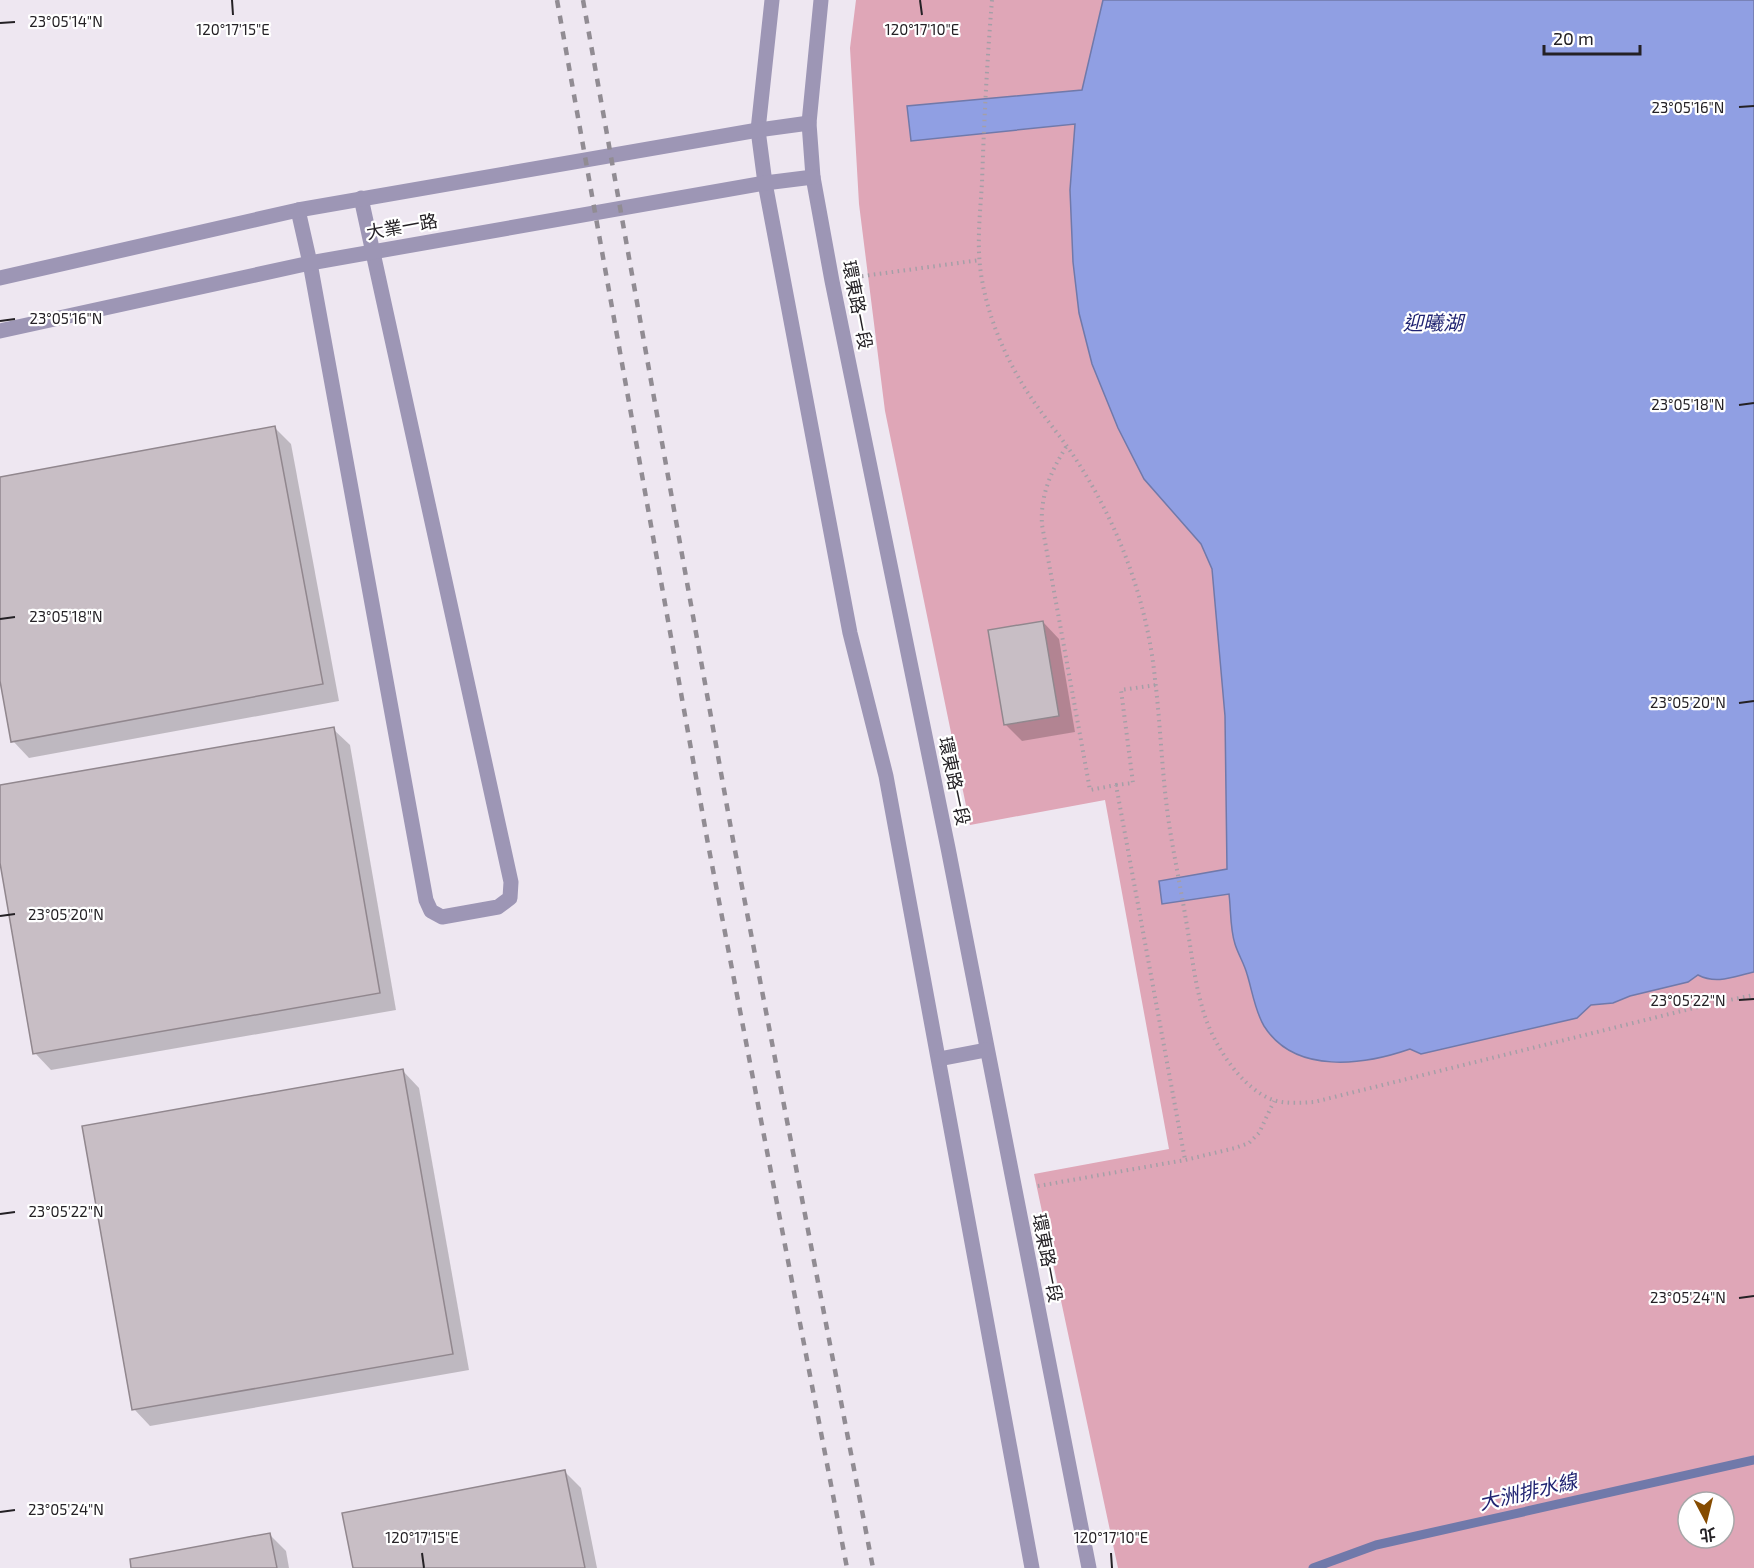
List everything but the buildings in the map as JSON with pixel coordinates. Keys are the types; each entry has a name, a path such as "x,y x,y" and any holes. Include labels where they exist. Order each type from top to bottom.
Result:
{"street":[{"path":"772,0 758,129 765,183 850,633 886,776 1032,1568"},
{"name":"環東路一段","path":"821,0 809,123 813,177 832,281 948,848 1089,1568"},
{"name":"大業一路","path":"0,278 298,210 758,129 809,123"},
{"name":"大業一路","path":"0,331 372,251 765,183 813,177"},
{"path":"298,210 426,900 431,911 442,917 498,907 510,898 511,882 361,198"},
{"path":"939,1059 986,1050"}],"path":[{"path":"992,0 979,228 980,260 986,296 1003,347 1028,393 1066,446 1101,503 1130,568 1147,632 1156,685 1162,766 1200,999 1206,1022 1215,1041 1243,1079 1260,1094 1274,1101 1291,1103 1332,1098 1754,995"},
{"path":"832,281 980,260"},
{"path":"1066,446 1048,482 1041,512 1090,790 1133,783 1121,690 1156,685"},
{"path":"1116,785 1185,1160"},
{"path":"1014,1190 1218,1154 1249,1143 1259,1134 1274,1101"}],"shaded area":[{"path":"856,0 1754,0 1754,1568 1118,1568 1034,1174 1169,1149 1105,800 970,825 885,411 859,204 850,48"}],"water":[{"name":"迎曦湖","path":"1103,0 1754,0 1754,972 1719,980 1698,975 1688,982 1630,996 1613,1003 1591,1005 1577,1018 1421,1054 1410,1049 1372,1059 1331,1062 1293,1053 1277,1042 1264,1026 1233,938 1229,894 1162,904 1159,881 1227,869 1225,716 1212,569 1201,544 1144,479 1118,428 1092,364 1079,313 1073,262 1070,190 1075,124 911,141 907,106 1082,90"}],"waterway":[{"name":"大洲排水線","path":"1313,1568 1376,1545 1754,1460"}],"railway":[{"path":"557,0 708,844 847,1568"},
{"path":"583,0 733,840 873,1568"}]}
